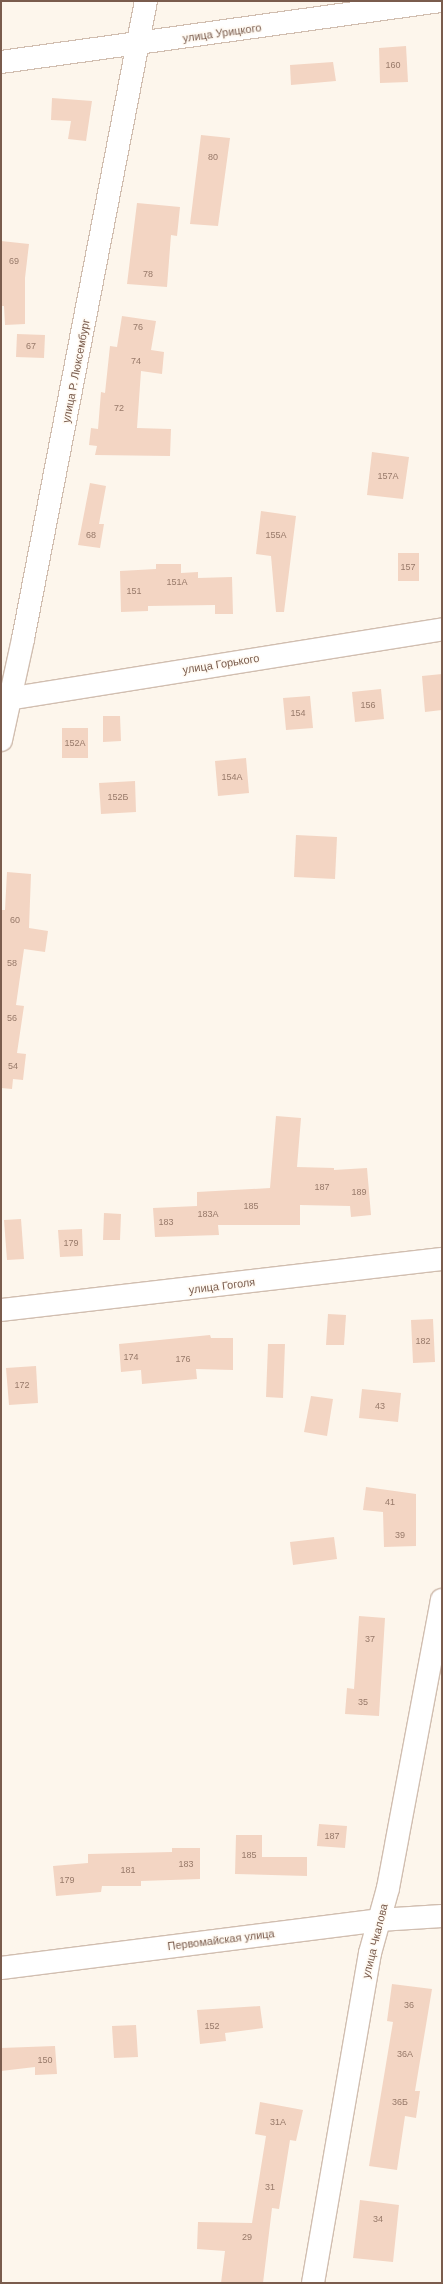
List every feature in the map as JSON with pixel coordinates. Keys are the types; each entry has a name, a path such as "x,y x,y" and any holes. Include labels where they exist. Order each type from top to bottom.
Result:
{"street":[{"name":"улица Р. Люксембург","path":"1,740 6,699 140,45 146,1"},
{"name":"улица Урицкого","path":"1,62 140,45 442,1"},
{"name":"улица Горького","path":"6,699 442,629"},
{"name":"улица Гоголя","path":"1,1310 442,1259"},
{"name":"улица Чкалова","path":"313,2283 370,1953 388,1888 442,1600"},
{"name":"Первомайская улица","path":"1,1968 379,1920 442,1916"}],"building":[{"path":"406,46 408,82 380,83 379,48"},
{"path":"333,62 336,81 291,85 290,65"},
{"path":"52,98 92,101 86,141 68,139 71,121 51,120"},
{"path":"201,135 230,138 218,226 190,224"},
{"path":"137,203 180,207 177,236 171,235 167,287 127,284"},
{"path":"1,241 29,244 25,278 25,324 5,325 4,306 1,306"},
{"path":"122,316 156,321 151,350 164,352 162,374 141,371 137,428 171,429 170,456 95,455 97,446 89,445 91,428 98,429 101,392 105,393 110,346 117,347"},
{"path":"17,334 45,335 44,358 16,357"},
{"path":"372,452 409,457 403,499 367,495"},
{"path":"90,483 106,486 99,524 104,524 100,548 78,545"},
{"path":"261,511 296,516 284,612 276,612 271,556 256,554"},
{"path":"398,553 419,553 419,581 398,581"},
{"path":"156,564 181,564 181,573 198,572 198,578 232,577 233,614 215,614 215,605 148,606 148,611 121,612 120,571 156,569"},
{"path":"442,674 442,710 425,712 422,676"},
{"path":"381,689 384,719 355,722 352,692"},
{"path":"310,696 313,728 286,730 283,698"},
{"path":"103,716 120,716 121,741 103,742"},
{"path":"62,728 88,728 88,758 62,758"},
{"path":"246,758 249,793 218,796 215,761"},
{"path":"135,781 136,812 101,814 99,783"},
{"path":"296,835 337,837 335,879 294,877"},
{"path":"7,872 31,874 29,928 48,931 45,952 24,949 16,1005 24,1006 17,1053 26,1054 23,1080 13,1079 12,1089 1,1088 1,910 5,910"},
{"path":"276,1116 301,1118 297,1167 334,1168 334,1170 367,1168 371,1215 351,1217 350,1206 300,1205 300,1225 218,1225 219,1235 155,1237 153,1208 197,1206 197,1192 270,1188"},
{"path":"104,1213 121,1214 120,1240 103,1240"},
{"path":"21,1219 24,1259 7,1260 4,1220"},
{"path":"82,1229 83,1256 60,1257 58,1230"},
{"path":"328,1314 346,1315 344,1345 326,1345"},
{"path":"433,1319 435,1362 413,1363 411,1320"},
{"path":"210,1335 211,1338 233,1338 233,1370 196,1369 197,1379 142,1384 141,1370 121,1372 119,1344"},
{"path":"268,1344 285,1344 283,1398 266,1397"},
{"path":"36,1366 38,1403 9,1405 6,1368"},
{"path":"362,1389 401,1393 398,1422 359,1418"},
{"path":"311,1396 333,1399 327,1436 304,1432"},
{"path":"366,1487 416,1494 416,1546 384,1547 383,1512 363,1510"},
{"path":"334,1537 337,1559 293,1565 290,1542"},
{"path":"359,1616 385,1618 379,1716 345,1714 347,1688 354,1689"},
{"path":"319,1824 347,1826 345,1848 317,1846"},
{"path":"236,1835 262,1835 262,1857 307,1857 307,1876 235,1874"},
{"path":"172,1848 200,1848 200,1879 141,1881 141,1886 102,1886 101,1892 56,1896 53,1866 88,1863 88,1854 172,1852"},
{"path":"392,1984 432,1989 415,2091 420,2091 416,2118 405,2116 397,2170 369,2166 393,2022 387,2021"},
{"path":"260,2006 263,2028 225,2033 226,2041 200,2044 197,2010"},
{"path":"136,2025 138,2057 114,2058 112,2026"},
{"path":"55,2046 57,2074 35,2075 35,2067 1,2071 1,2048"},
{"path":"260,2102 303,2110 296,2141 290,2140 279,2209 272,2208 263,2283 221,2283 225,2251 197,2249 198,2222 252,2223 266,2136 255,2134"},
{"path":"360,2200 399,2205 393,2262 353,2258"}]}
